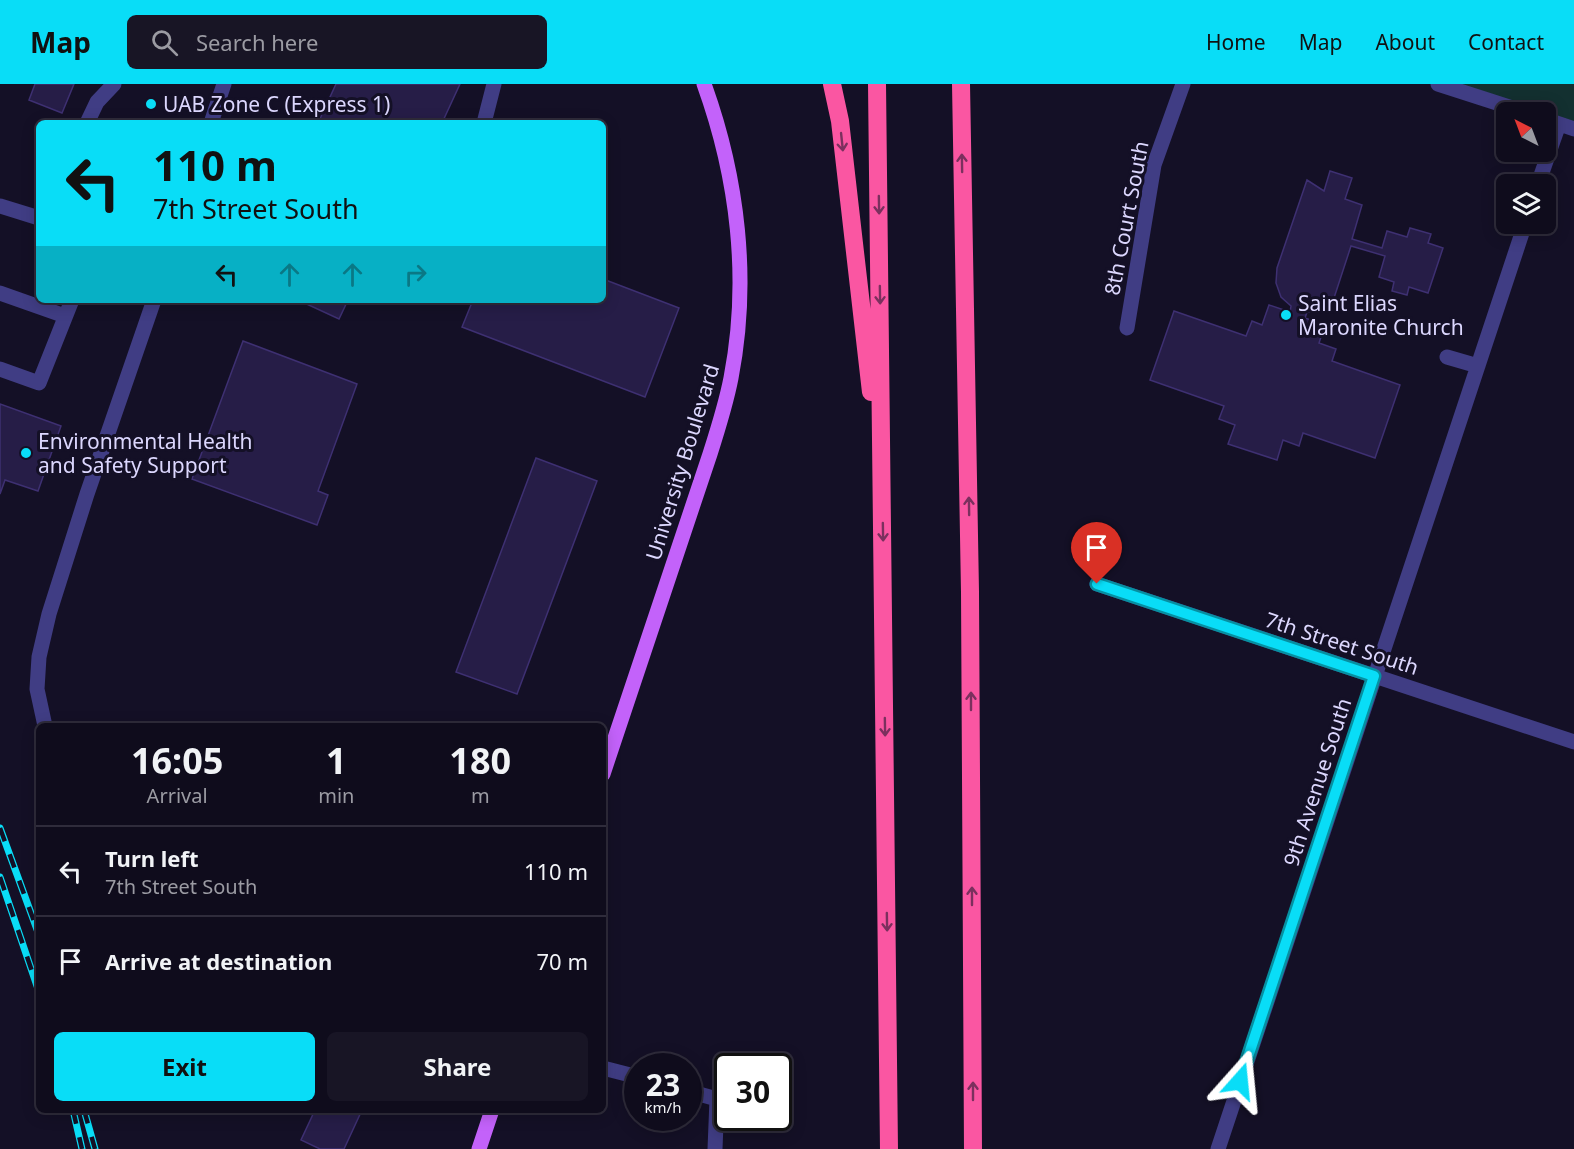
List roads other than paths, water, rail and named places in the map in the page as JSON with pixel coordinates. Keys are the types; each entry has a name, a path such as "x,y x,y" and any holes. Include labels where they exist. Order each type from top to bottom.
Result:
{"highway":[{"path":"832,84 840,121 882,492"},
{"path":"877,84 889,1149"},
{"path":"961,84 970,592 973,1149"}],"main road":[{"name":"University Boulevard","path":"606,765 710,454 725,406 735,359 741,288 736,213 722,143 704,84"},
{"path":"479,1149 491,1113"}],"street":[{"path":"88,120 97,102 114,84"},
{"path":"212,120 224,84"},
{"path":"485,120 494,84"},
{"name":"8th Court South","path":"1126,328 1154,165 1183,84"},
{"path":"1438,84 1496,103"},
{"path":"1556,122 1574,129"},
{"path":"0,206 36,217"},
{"name":"9th Avenue South","path":"1218,1149 1522,234"},
{"path":"0,293 65,316"},
{"path":"0,369 39,383 71,303"},
{"path":"44,723 37,689 39,657 49,614 87,494 153,303"},
{"path":"1447,357 1478,366"},
{"name":"7th Street South","path":"1097,584 1574,742"},
{"path":"606,1069 624,1073"},
{"path":"702,1095 717,1099 715,1149"}],"railway":[{"path":"0,828 36,927"},
{"path":"0,877 36,983"},
{"path":"74,1113 82,1149"},
{"path":"85,1113 95,1149"}],"place":[{"name":"UAB Zone C (Express 1)","path":"151,104"},
{"name":"Saint Elias Maronite Church","path":"1286,315"},
{"name":"Environmental Health and Safety Support","path":"26,453"}]}
